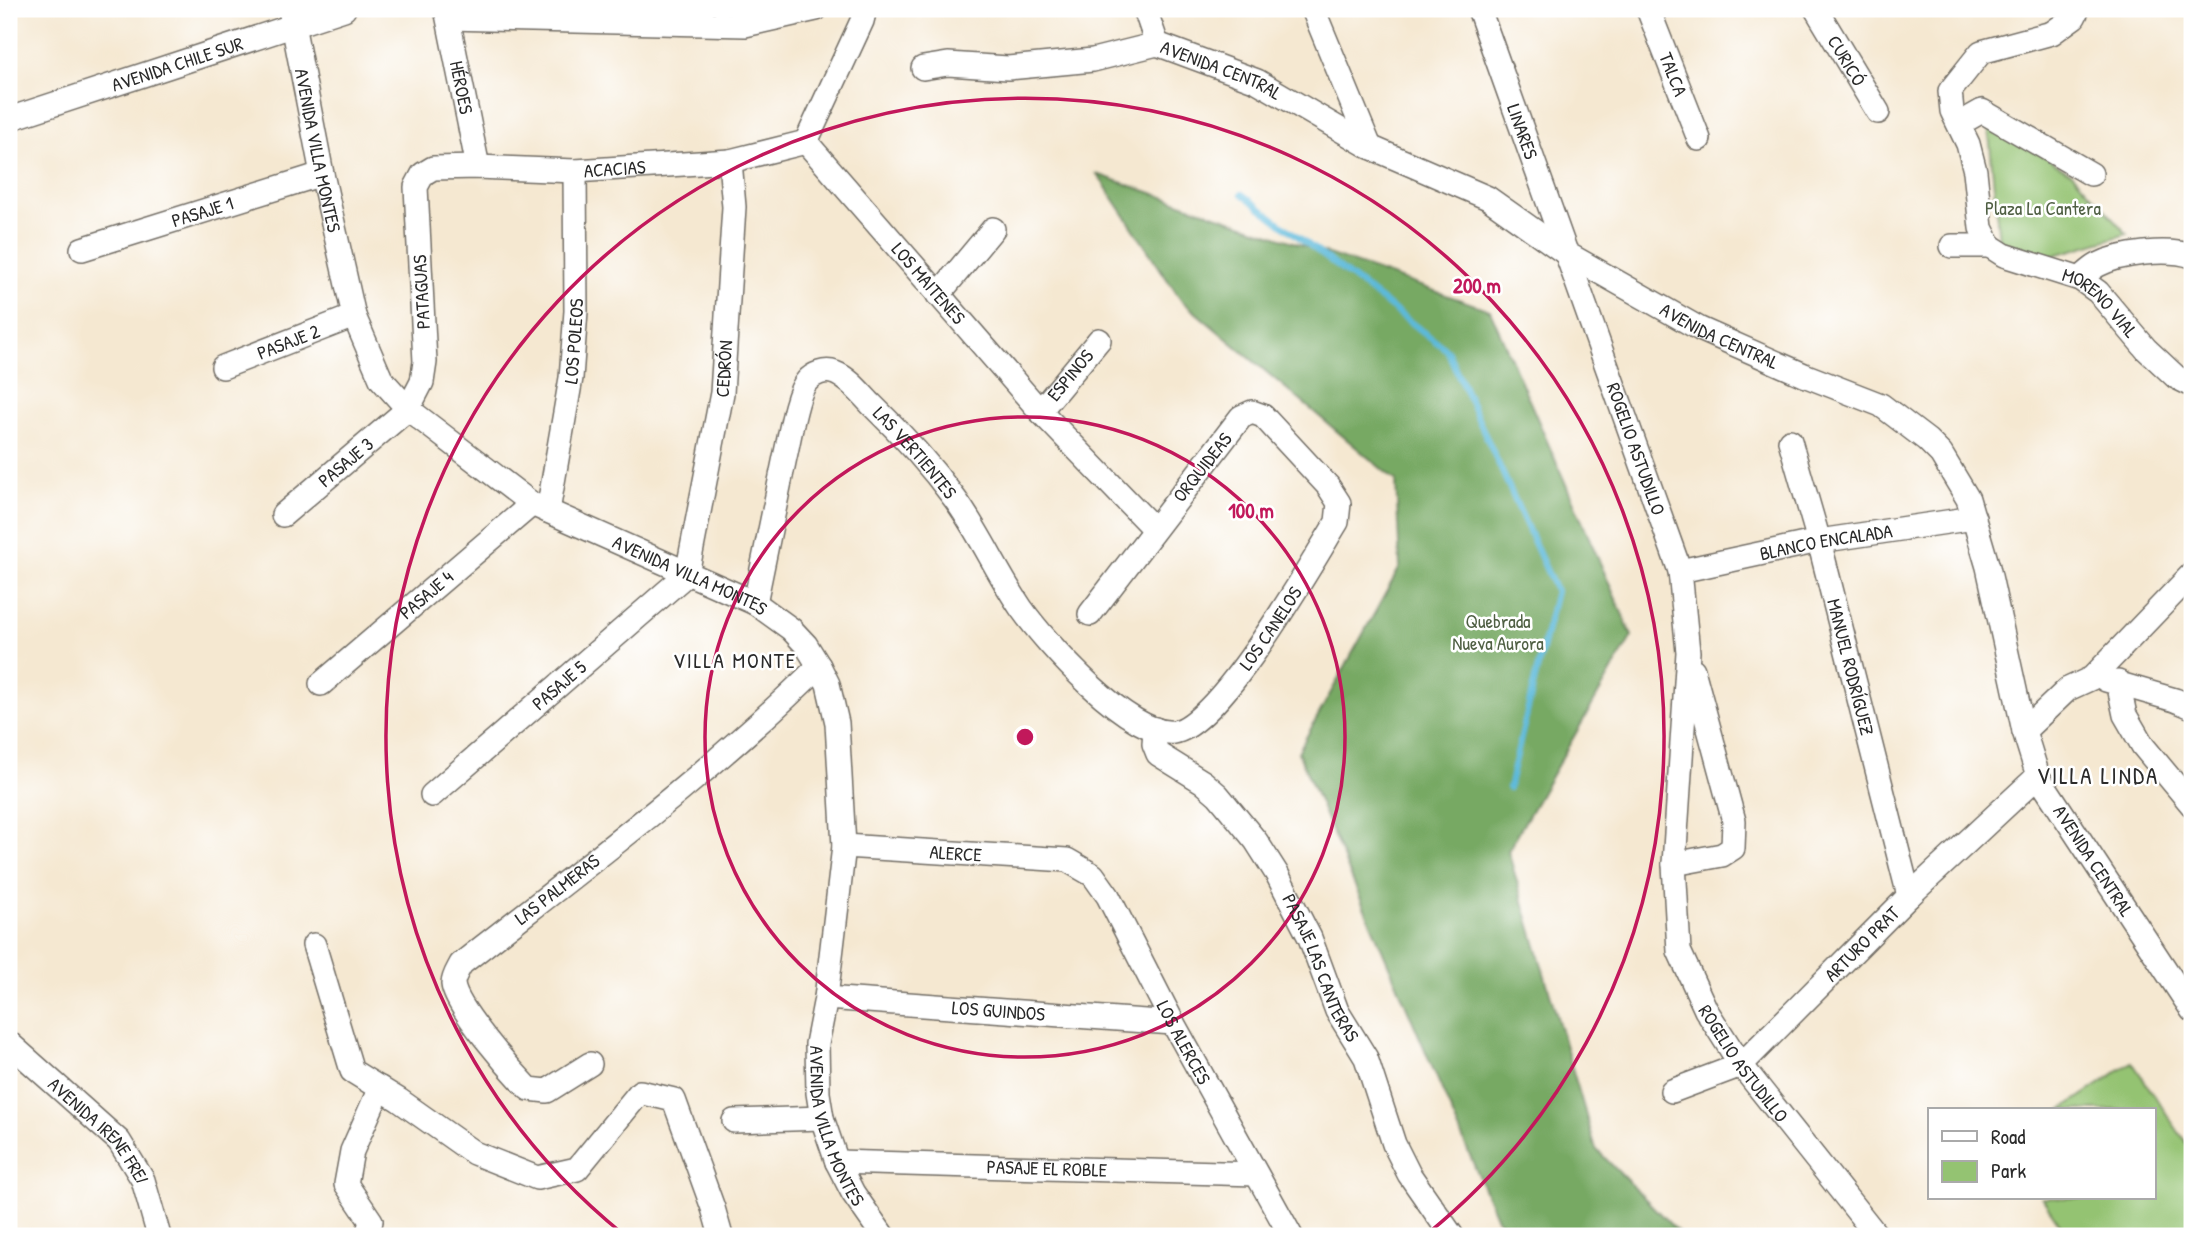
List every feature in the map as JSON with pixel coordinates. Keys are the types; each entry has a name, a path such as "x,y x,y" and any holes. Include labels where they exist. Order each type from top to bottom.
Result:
{"street":[{"name":"AVENIDA CHILE SUR","path":"9,119 292,17 344,9"},
{"path":"806,142 865,9"},
{"path":"1145,9 1157,44"},
{"path":"1313,9 1370,147"},
{"name":"LINARES","path":"1479,9 1564,252"},
{"name":"TALCA","path":"1648,9 1699,139"},
{"name":"CURICÓ","path":"1816,9 1878,112"},
{"path":"1990,246 1981,228 1975,171 1968,144 1956,118 1950,91 1980,52 2052,33 2074,18 2078,9"},
{"path":"447,13 745,24 810,10"},
{"name":"HÉROES","path":"447,13 478,167"},
{"name":"AVENIDA VILLA MONTES","path":"292,17 322,174 354,316 381,379 408,409 540,508 755,603 791,629 820,666 828,684 837,723 844,846 816,1068 822,1118 837,1162 853,1193 883,1236"},
{"name":"AVENIDA CENTRAL","path":"923,68 948,64 1008,68 1093,60 1157,44 1257,81 1370,147 1488,198 1564,252 1700,329 1804,375 1881,405 1941,454 1968,499 1988,567 2024,731 2038,776 2192,1010"},
{"path":"1956,118 1982,111 2091,174"},
{"name":"ACACIAS","path":"423,174 433,168 575,171 730,161 806,142"},
{"name":"LOS MAITENES","path":"806,142 1040,411 1154,529"},
{"name":"CEDRÓN","path":"687,574 722,393 734,206 730,161"},
{"name":"LOS POLEOS","path":"540,508 571,378 576,311 575,171"},
{"name":"PASAJE 1","path":"82,249 322,174"},
{"name":"PATAGUAS","path":"408,409 422,382 425,362 416,187 423,174"},
{"path":"937,295 993,229"},
{"name":"MORENO VIAL","path":"1952,246 1990,246 2014,259 2080,279 2098,292 2146,349 2176,377 2192,385"},
{"name":"ROGELIO ASTUDILLO","path":"1564,252 1680,571 1688,652 1674,864 1679,951 1706,1010 1741,1065 1877,1236"},
{"path":"2080,279 2097,265 2123,255 2181,253 2192,256"},
{"name":"PASAJE 2","path":"223,367 354,316"},
{"name":"ESPINOS","path":"1040,411 1099,340"},
{"name":"LAS VERTIENTES","path":"755,603 793,420 804,383 817,373 834,372 856,388 912,445 957,501 1021,609 1058,654 1125,715 1155,729"},
{"name":"PASAJE 3","path":"283,515 408,409"},
{"name":"ORQUIDEAS","path":"1090,614 1241,417 1252,412 1263,416 1328,486"},
{"name":"MANUEL RODRÍGUEZ","path":"1790,441 1819,541 1909,896"},
{"name":"LOS CANELOS","path":"1155,729 1174,732 1195,723 1212,708 1242,670 1338,522 1339,503 1328,486"},
{"name":"PASAJE 4","path":"321,684 540,508"},
{"name":"BLANCO ENCALADA","path":"1680,571 1819,541 1974,518"},
{"name":"PASAJE 5","path":"432,796 687,574"},
{"path":"2024,731 2068,689 2092,678 2192,574"},
{"name":"ROGELIO ASTUDILLO","path":"1674,864 1722,855 1733,848 1734,821 1688,652"},
{"name":"LAS PALMERAS","path":"590,1064 547,1091 529,1089 510,1069 457,999 453,982 461,964 752,730 820,666"},
{"path":"2092,678 2118,682 2192,707"},
{"path":"2118,682 2125,715 2143,746 2192,805"},
{"name":"PASAJE LAS CANTERAS","path":"1155,729 1154,744 1158,754 1218,794 1256,841 1277,874 1310,937 1337,1011 1366,1058 1394,1144 1409,1174 1452,1236"},
{"name":"ARTURO PRAT","path":"1672,1091 1741,1065 1909,896 2038,776"},
{"name":"ALERCE","path":"844,846 1067,860"},
{"name":"LOS ALERCES","path":"1067,860 1093,875 1108,896 1173,1023 1291,1236"},
{"path":"314,945 352,1071 474,1153 537,1178 577,1169 640,1092 674,1100 721,1236"},
{"name":"LOS GUINDOS","path":"826,998 1173,1023"},
{"name":"AVENIDA IRENE FREI","path":"9,1043 120,1141 143,1181 159,1236"},
{"path":"367,1236 371,1222 346,1184 352,1151 380,1088"},
{"path":"734,1121 822,1118"},
{"name":"PASAJE EL ROBLE","path":"837,1162 1256,1174"}],"green space":[{"name":"Plaza La Cantera","path":"1988,122 2073,174 2127,234 2052,256 1999,242"},
{"name":"Quebrada Nueva Aurora","path":"1097,174 1490,310 1632,636 1508,851 1596,1149 1682,1236 1518,1236 1497,1219 1298,752 1400,567 1396,481 1181,300"},
{"path":"2132,1062 2192,1152 2192,1236 2068,1236 2043,1200 2156,1200 2156,1108 2064,1108"}],"waterway":[{"path":"1242,194 1447,350 1556,591 1509,788"}],"district":[{"name":"VILLA MONTE","path":"735,660"},
{"name":"VILLA LINDA","path":"2098,775"}]}
